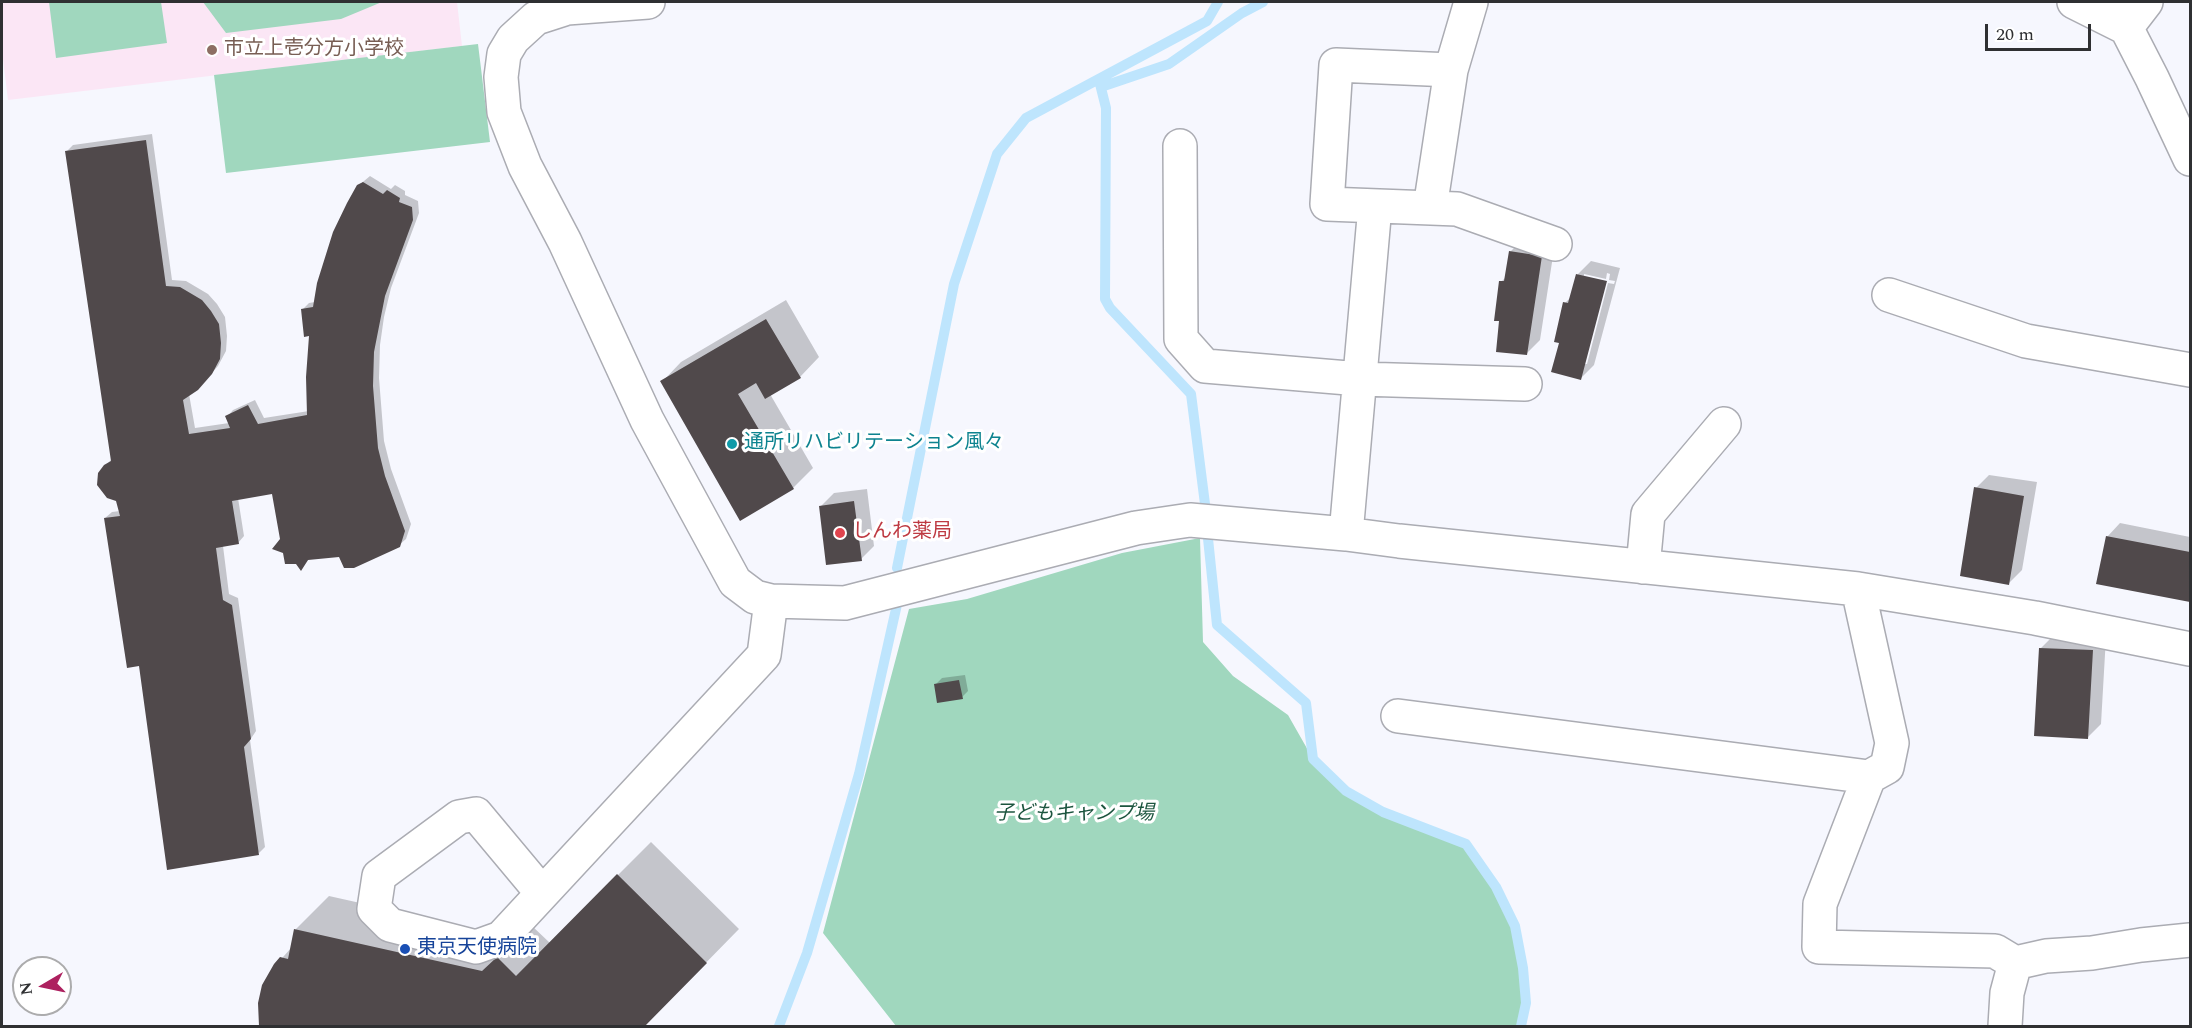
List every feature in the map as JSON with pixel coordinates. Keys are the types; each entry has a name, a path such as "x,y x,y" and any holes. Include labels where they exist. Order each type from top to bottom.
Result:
{"street":[{"path":"648,2 567,8 536,18 513,39 504,54 501,77 504,112 525,166 565,242 647,420 735,582 755,597 771,601 845,603 1136,528 1190,520 1346,534 1858,589 2035,618 2190,649"},
{"path":"1430,208 1451,69 1471,2"},
{"path":"2074,2 2119,15 2146,2"},
{"path":"2119,15 2190,159"},
{"path":"1451,69 1336,64 1327,204 1457,209 1556,244"},
{"path":"1180,146 1181,339 1205,366 1360,379 1525,384"},
{"path":"1346,534 1375,206"},
{"path":"1889,296 2026,341 2190,370"},
{"path":"1643,567 1648,514 1724,424"},
{"path":"1398,716 1869,777 1887,767 1892,743 1858,589"},
{"path":"542,893 476,814 459,817 379,876 374,909 390,926 476,947 501,938 764,655 771,601"},
{"path":"1869,777 1820,903 1820,947 1995,951 2015,963 2046,956 2190,940"},
{"path":"2005,1026 2007,993 2015,963"}],"shaded area":[{"name":"市立上壱分方小学校","path":"2,2 457,2 462,46 8,100 2,51"}],"green space":[{"path":"49,2 161,2 167,43 56,58"},
{"path":"203,2 382,2 341,19 226,33"},
{"path":"478,44 490,142 226,173 214,75"},
{"name":"子どもキャンプ場","path":"1200,538 1203,642 1233,676 1288,715 1313,759 1346,791 1383,812 1466,844 1496,887 1515,926 1523,968 1526,1003 1521,1026 896,1026 823,933 909,609 967,599 1122,553"}],"building":[{"path":"146,140 166,286 180,287 202,300 219,324 220,359 212,374 198,390 183,400 189,434 230,428 225,416 248,405 258,424 307,415 306,377 309,336 304,337 301,309 313,307 317,283 333,232 347,203 357,185 363,182 383,194 387,190 400,198 399,202 412,207 413,220 385,296 374,352 373,386 378,448 385,476 405,531 400,547 354,568 344,568 339,557 308,560 301,571 296,564 285,564 283,553 272,549 280,539 272,494 232,501 239,544 216,548 223,600 232,605 251,739 244,747 259,855 167,870 139,666 127,668 104,518 120,516 116,501 107,498 97,485 98,473 104,465 111,461 65,151"},
{"path":"1509,251 1542,256 1527,355 1496,352 1499,321 1494,321 1499,281 1504,281"},
{"path":"1576,274 1607,281 1581,380 1551,372 1559,343 1554,342 1563,302 1568,303"},
{"name":"通所リハビリテーション風々","path":"766,319 801,378 765,399 756,383 738,394 794,489 740,521 660,381"},
{"path":"1974,487 2024,496 2009,585 1960,576"},
{"name":"しんわ薬局","path":"854,501 862,561 826,565 819,506"},
{"path":"2106,536 2190,552 2190,602 2096,584"},
{"path":"2039,648 2093,650 2088,739 2034,736"},
{"path":"959,680 963,699 937,703 934,684"},
{"path":"617,874 707,963 645,1026 259,1026 258,1003 262,985 280,957 288,959 294,929 482,971 497,957 516,976"}],"waterway":[{"path":"897,568 954,284 997,154 1026,118 1207,21 1218,2"},
{"path":"1101,87 1169,64 1242,13 1263,2"},
{"path":"1099,80 1106,108 1105,299 1110,308 1191,394 1205,504"},
{"path":"1207,529 1217,625 1306,703 1313,759 1346,791 1383,812 1466,844 1496,887 1515,926 1523,968 1526,1003 1521,1026"},
{"path":"779,1026 807,953 859,774 898,600"}],"place":[{"name":"市立上壱分方小学校","path":"212,50"},
{"name":"通所リハビリテーション風々","path":"732,444"},
{"name":"しんわ薬局","path":"840,533"},
{"name":"東京天使病院","path":"405,949"}]}
